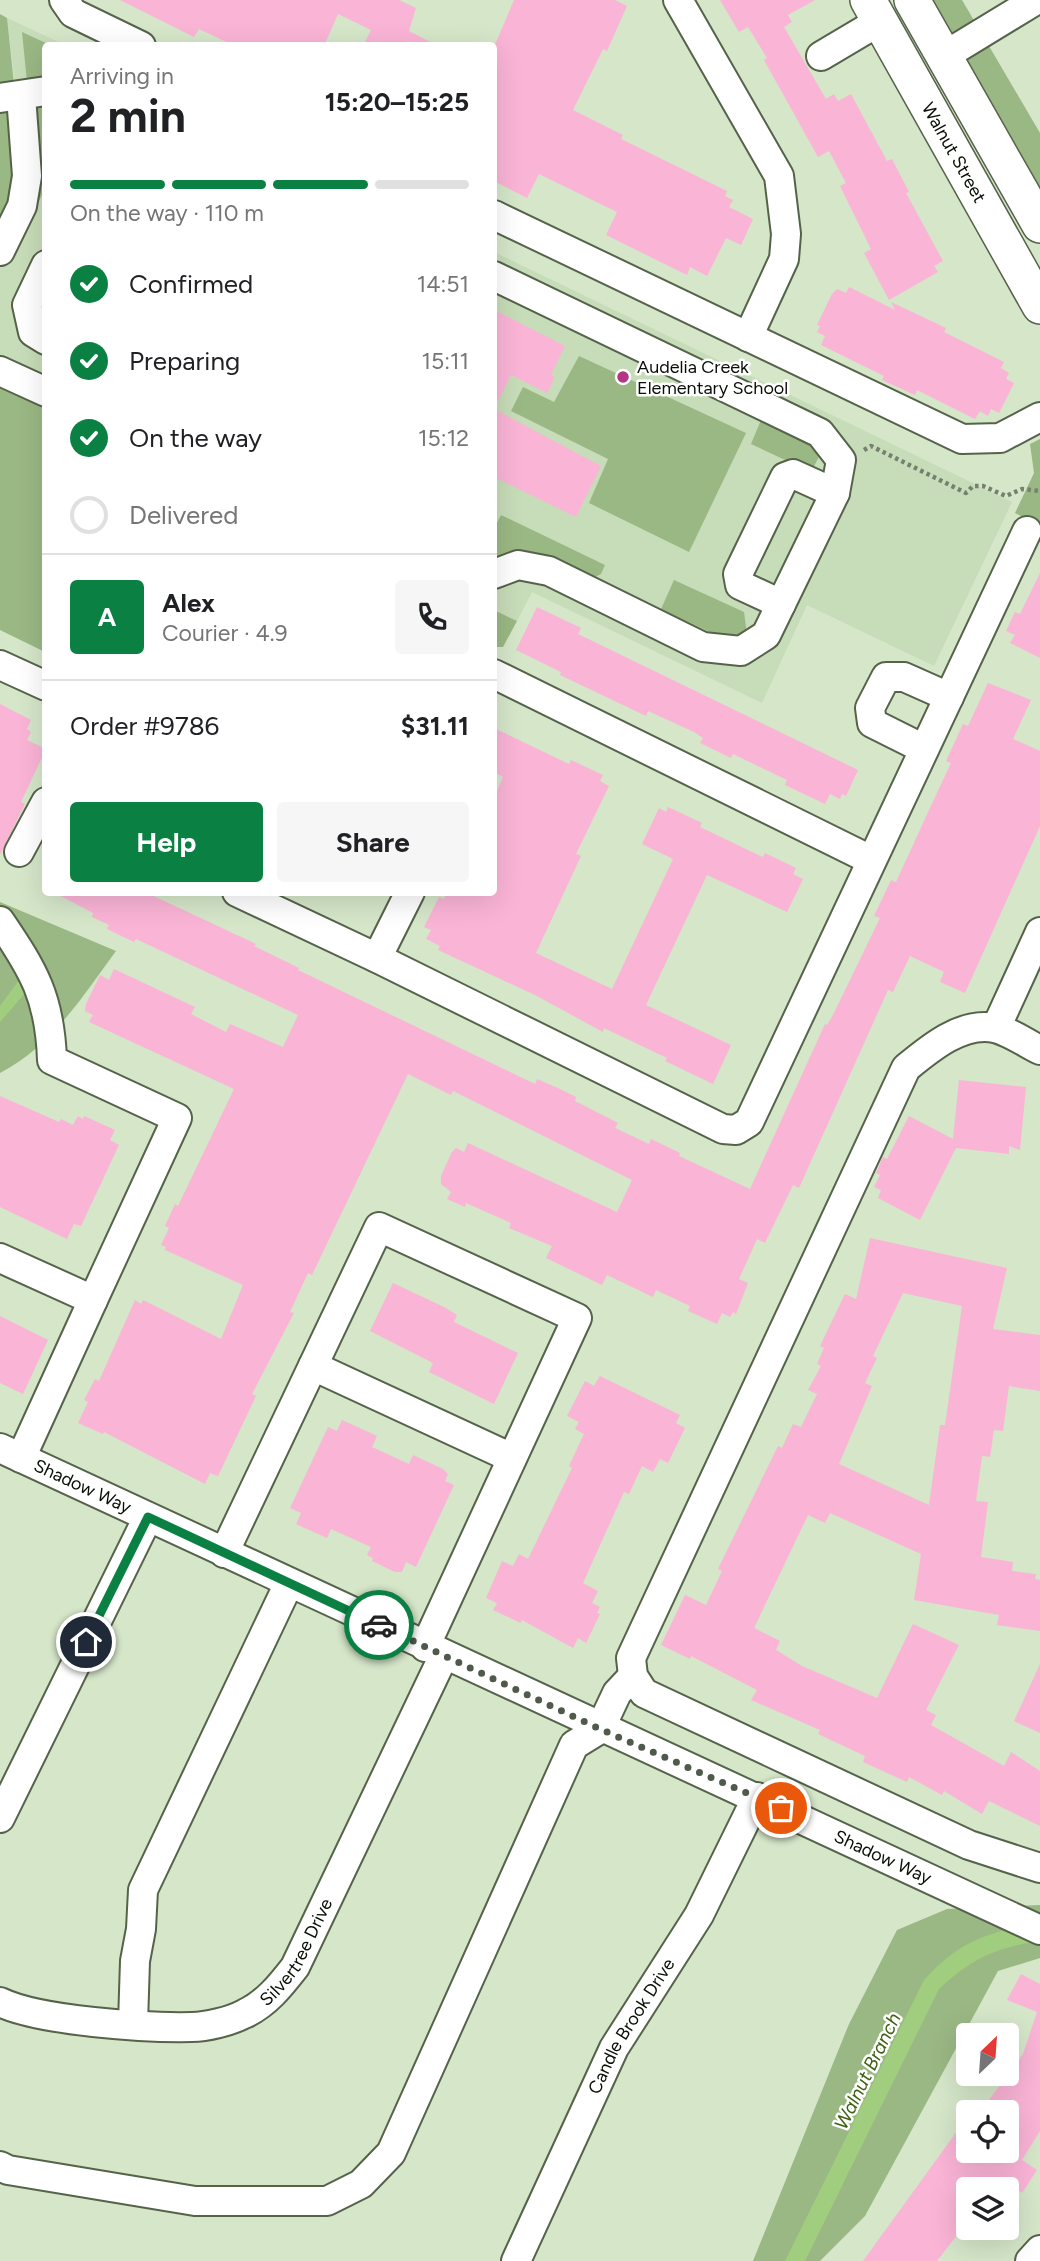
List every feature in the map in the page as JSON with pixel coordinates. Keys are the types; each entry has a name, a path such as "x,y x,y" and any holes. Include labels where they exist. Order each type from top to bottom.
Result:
{"main road":[{"path":"912,0 1040,225"},
{"name":"Walnut Street","path":"874,10 1040,306"}],"street":[{"path":"64,0 73,13 133,42"},
{"path":"678,0 779,176 786,223 784,258 748,337"},
{"path":"944,56 1036,0"},
{"path":"821,56 874,10"},
{"path":"0,251 22,206 27,176 22,95"},
{"path":"497,216 962,439 1000,438 1028,423"},
{"path":"42,273 27,305 33,332 42,338"},
{"path":"497,277 820,433 841,460 835,493 766,635 741,650 703,647 549,571 518,565 497,573"},
{"path":"0,371 42,390"},
{"path":"781,604 740,585 738,574 785,477 793,474 835,493"},
{"path":"245,896 723,1129 736,1130 749,1122 1027,531"},
{"path":"0,665 42,684"},
{"path":"497,675 872,860"},
{"path":"924,749 872,723 870,708 886,677 904,677 948,698"},
{"path":"19,852 42,809"},
{"path":"377,958 408,896"},
{"path":"0,921 42,990 51,1032 52,1060 177,1118 93,1300 10,1453"},
{"path":"996,1028 1040,932"},
{"path":"1037,1040 996,1028 976,1027 935,1044 906,1068 631,1658 633,1675 644,1693 970,1845 1040,1868"},
{"name":"Silvertree Drive","path":"0,2002 16,2010 68,2019 195,2028 244,2014 278,1989 295,1966 435,1651 512,1458 577,1318 379,1227 313,1366"},
{"path":"0,1258 93,1300"},
{"path":"224,1553 313,1366 512,1458"},
{"name":"Shadow Way","path":"10,1453 600,1729 757,1797 1040,1930"},
{"path":"0,1818 148,1517"},
{"path":"132,2023 135,1961 141,1929 143,1890 289,1583"},
{"path":"0,2166 8,2170 195,2201 327,2201 361,2184 391,2153 574,1745 600,1729 617,1693 633,1675"},
{"name":"Candle Brook Drive","path":"516,2261 614,2048 699,1915 757,1797"},
{"path":"1030,2261 1040,2250"}],"path":[{"path":"841,460 871,446 966,493 973,486 982,486 1006,496 1031,488 1040,491"}],"shaded area":[{"path":"926,0 962,0 1040,133 1040,199"},
{"path":"0,14 7,18 26,198 0,250"},
{"path":"7,18 59,42 42,42 42,394 0,373 0,250 21,136"},
{"path":"22,32 44,42 42,195 39,201"},
{"name":"Audelia Creek Elementary School","path":"497,253 1012,502 934,666 807,605 762,703 532,592 517,621 497,611"},
{"path":"579,356 746,433 689,552 589,503 608,459 511,411 523,387 554,402"},
{"path":"0,373 42,394 42,651 0,630"},
{"path":"761,420 823,449 811,472 751,444"},
{"path":"1040,439 1040,526 1015,513 1034,473 1030,444"},
{"path":"501,515 605,565 601,574 595,577 556,558 497,562 497,522"},
{"path":"674,580 744,612 747,634 733,643 661,609"},
{"path":"497,611 517,621 503,647 497,647"},
{"path":"0,902 116,951 78,1003 50,1035 18,1062 0,1073"},
{"path":"27,969 33,984 0,1022 0,1006"},
{"path":"1040,1905 1040,1958 998,1971 970,2023 956,2023 956,2048 865,2216 820,2261 753,2261 849,2024 897,1930 947,1909"},
{"path":"1040,1919 1040,1941 1010,1947 985,1956 963,1969 939,1989 805,2261 785,2261 924,1980 964,1946 990,1934"}],"building":[{"path":"120,0 399,0 416,8 409,31 430,42 365,42 371,30 338,14 326,42 227,42 199,29 194,37"},
{"path":"514,0 615,0 627,6 607,51 603,49 573,110 623,135 621,139 727,191 725,196 733,200 729,207 753,219 741,245 726,238 707,276 690,267 687,275 606,235 617,212 539,174 527,198 497,183 496,42"},
{"path":"720,0 815,0 788,15 792,22 784,27 826,99 834,94 838,101 851,94 887,161 892,159 909,192 906,193 943,261 934,266 938,272 889,300 864,253 871,249 840,186 846,183 829,151 818,157 748,27 739,32"},
{"path":"849,287 895,310 891,302 946,328 944,332 1004,362 1001,368 1009,373 1006,379 1014,383 999,413 991,409 988,416 980,411 975,419 917,390 915,395 882,380 884,376 821,345 825,336 817,332 820,326 817,325 832,294 837,289 846,293"},
{"path":"497,312 565,346 551,375 555,377 547,393 511,375 497,403"},
{"path":"497,411 601,466 576,517 497,478"},
{"path":"1040,573 1040,658 1010,643 1015,635 1006,631 1015,612 1020,614"},
{"path":"537,607 581,628 578,634 858,770 846,796 842,794 840,799 830,794 825,804 785,785 787,780 733,754 731,758 700,743 703,738 694,732 648,711 646,716 560,675 561,672 516,650"},
{"path":"988,683 1031,700 1013,739 1040,751 1040,826 965,993 940,982 944,972 910,956 893,992 888,990 799,1188 793,1185 765,1243 757,1239 739,1279 748,1283 736,1314 733,1312 730,1317 722,1313 717,1324 688,1311 690,1306 656,1290 653,1297 607,1275 602,1285 546,1258 552,1246 509,1228 511,1223 466,1203 465,1207 447,1199 451,1192 441,1184 441,1176 452,1152 456,1148 464,1152 468,1143 617,1212 632,1180 453,1091 451,1095 408,1074 312,1275 308,1273 290,1312 294,1313 252,1394 256,1396 218,1476 210,1473 205,1484 104,1432 103,1434 78,1423 88,1402 84,1400 95,1379 99,1381 135,1300 141,1304 143,1300 221,1339 243,1285 165,1250 166,1247 161,1245 169,1228 165,1226 175,1204 178,1206 234,1089 89,1022 93,1015 85,1011 86,1004 100,975 109,980 114,969 195,1007 191,1014 226,1032 230,1024 283,1047 298,1015 136,939 134,942 107,929 109,925 92,917 93,913 61,896 154,896 256,944 254,946 299,968 298,970 535,1084 537,1079 560,1089 576,1097 575,1101 618,1123 615,1128 649,1144 651,1139 680,1153 679,1156 750,1189 825,1024 827,1025 833,1015 880,918 874,916 891,880 896,882 951,763 946,761 963,724 968,726"},
{"path":"0,704 31,720 27,729 31,732 27,740 42,747 42,757 21,802 25,804 0,855"},
{"path":"497,729 569,764 571,760 603,775 600,781 609,786 576,854 581,856 536,953 612,989 673,859 642,844 659,808 666,812 668,807 702,823 700,827 748,850 763,857 765,853 796,868 793,874 803,879 787,912 707,875 646,1005 731,1045 713,1084 665,1061 667,1058 604,1028 603,1032 535,995 438,950 440,946 426,939 431,930 424,927 439,897 497,896 497,790 503,777 497,774"},
{"path":"959,1080 1026,1087 1020,1150 1009,1146 1009,1154 956,1148 920,1220 878,1198 881,1190 874,1187 880,1175 876,1173 883,1157 887,1159 909,1116 953,1139"},
{"path":"0,1096 59,1122 61,1119 73,1125 78,1116 83,1119 84,1116 115,1130 110,1140 119,1145 81,1226 74,1224 67,1239 0,1207"},
{"path":"870,1238 1007,1268 993,1329 1040,1335 1040,1391 1009,1386 1003,1431 994,1430 990,1457 982,1456 976,1501 988,1502 981,1557 1013,1562 1012,1571 1036,1574 1035,1579 1040,1580 1040,1631 997,1625 999,1615 914,1600 921,1554 830,1513 825,1523 808,1515 754,1628 780,1641 776,1650 802,1666 877,1698 913,1624 959,1645 926,1710 936,1715 931,1725 1004,1766 1011,1752 1040,1771 1040,1826 989,1801 982,1814 944,1791 942,1795 909,1777 907,1782 863,1762 865,1756 818,1734 820,1730 751,1700 757,1690 691,1656 690,1659 661,1645 685,1595 706,1605 722,1571 718,1569 778,1446 782,1448 793,1424 801,1427 817,1394 808,1390 821,1366 817,1364 824,1348 820,1346 845,1294 856,1299","holes":["903,1293 962,1306 945,1425 940,1425 929,1505 839,1464 872,1386 865,1383 877,1358 873,1356"]},
{"path":"393,1283 457,1315 454,1322 518,1353 494,1404 429,1372 433,1363 370,1331"},
{"path":"0,1316 48,1340 23,1394 0,1383"},
{"path":"600,1376 680,1415 676,1423 685,1428 668,1463 660,1459 653,1472 642,1466 629,1494 624,1492 583,1583 598,1591 592,1603 600,1607 597,1613 600,1614 586,1643 578,1638 573,1648 522,1620 521,1623 493,1610 497,1603 486,1598 502,1561 513,1566 519,1554 528,1559 572,1468 569,1466 584,1434 575,1429 579,1422 567,1416 585,1381 594,1386"},
{"path":"342,1420 377,1436 372,1447 409,1464 413,1455 443,1469 448,1474 445,1481 454,1485 416,1567 406,1562 402,1572 395,1572 372,1561 373,1558 367,1555 371,1547 331,1529 327,1538 296,1524 301,1513 290,1508 328,1427 337,1431"},
{"path":"1040,1664 1040,1733 1014,1721"},
{"path":"1021,1974 1040,1984 1040,2131 1022,2160 1037,2170 1022,2193 1019,2191 1019,2177 956,2177 956,2236 937,2261 863,2261 956,2133 956,2163 1019,2163 1019,2100 989,2100 999,2086 1019,2086 1019,2059 1037,2012 1007,2000"}],"way so far":[{"path":"379,1625 600,1729 781,1808"}],"place":[{"name":"Audelia Creek Elementary School","path":"623,377"}],"route":[{"path":"86,1642 148,1517 379,1625"}],"water label":[{"name":"Walnut Branch","path":"867,2071"}]}
